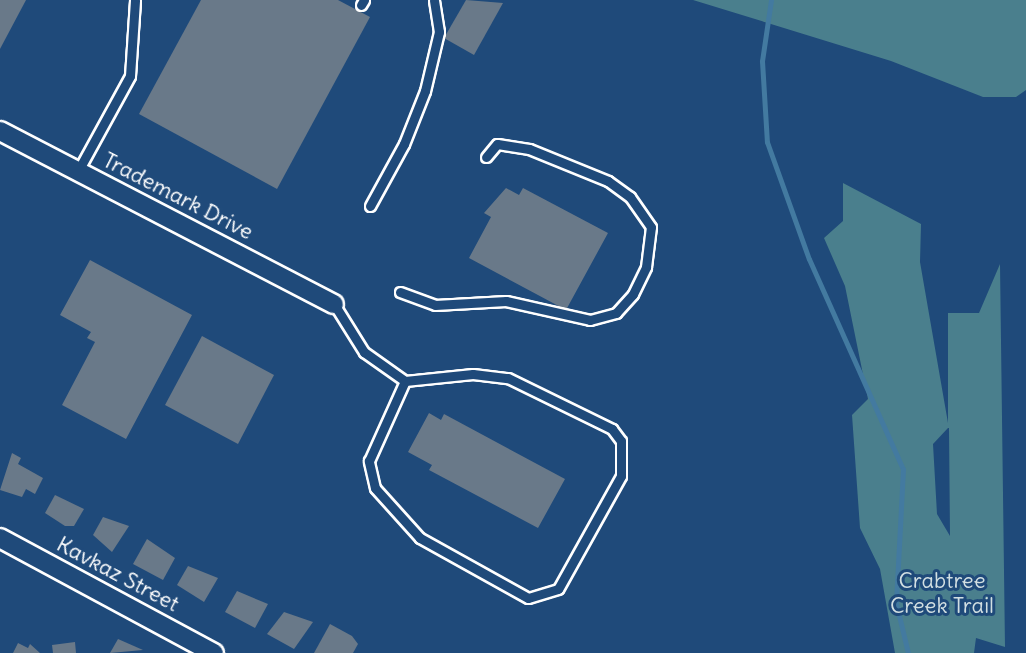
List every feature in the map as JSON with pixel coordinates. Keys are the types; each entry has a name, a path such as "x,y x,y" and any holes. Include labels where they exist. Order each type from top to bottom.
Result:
{"street":[{"name":"Trademark Drive","path":"0,131 334,304"},
{"name":"Kavkaz Street","path":"0,538 214,653"}],"lane":[{"path":"78,171 130,76 135,0"},
{"path":"370,206 404,144 425,91 439,32 434,0"},
{"path":"400,292 435,305 506,301 590,320 616,313 633,294 646,267 651,227 630,197 608,181 529,149 497,144 486,157"},
{"path":"334,304 364,352 405,381 473,374 508,378 612,429 621,441 621,476 558,589 528,598 420,538 375,488 369,461 405,381"}],"green space":[{"path":"693,0 1026,0 1026,90 1016,97 983,97 891,61"},
{"name":"Crabtree Creek Trail","path":"843,183 921,224 920,262 948,423 948,313 979,313 1000,264 1005,647 976,638 974,653 895,653 880,569 860,528 852,415 868,399 845,286 824,238 843,221","holes":["949,428 950,536 937,514 933,444"]}],"building":[{"path":"0,0 26,0 0,49"},
{"path":"201,0 338,0 370,17 277,189 139,114"},
{"path":"466,0 503,3 474,55 444,38"},
{"path":"506,188 519,195 523,188 608,233 566,310 469,258 491,217 484,213"},
{"path":"90,260 192,315 126,439 62,405 95,342 87,338 91,332 60,315"},
{"path":"202,336 274,375 238,444 165,405"},
{"path":"429,413 441,420 444,414 565,479 538,528 429,470 432,465 408,452"},
{"path":"12,453 21,458 18,464 43,478 35,494 26,489 22,497 0,490"},
{"path":"55,495 84,509 74,526 65,526 45,513"},
{"path":"103,517 129,526 112,552 93,535"},
{"path":"147,539 175,558 163,580 133,564"},
{"path":"188,566 218,578 204,602 177,585"},
{"path":"237,591 268,604 255,628 225,612"},
{"path":"284,612 313,622 294,649 267,634"},
{"path":"330,624 352,636 358,644 353,653 314,653"},
{"path":"118,639 143,650 110,653"},
{"path":"75,642 76,653 53,653 52,645"},
{"path":"18,643 28,648 30,644 40,653 13,653"}],"waterway":[{"path":"771,0 762,61 767,142 809,259 903,469 896,603 908,653"}]}
